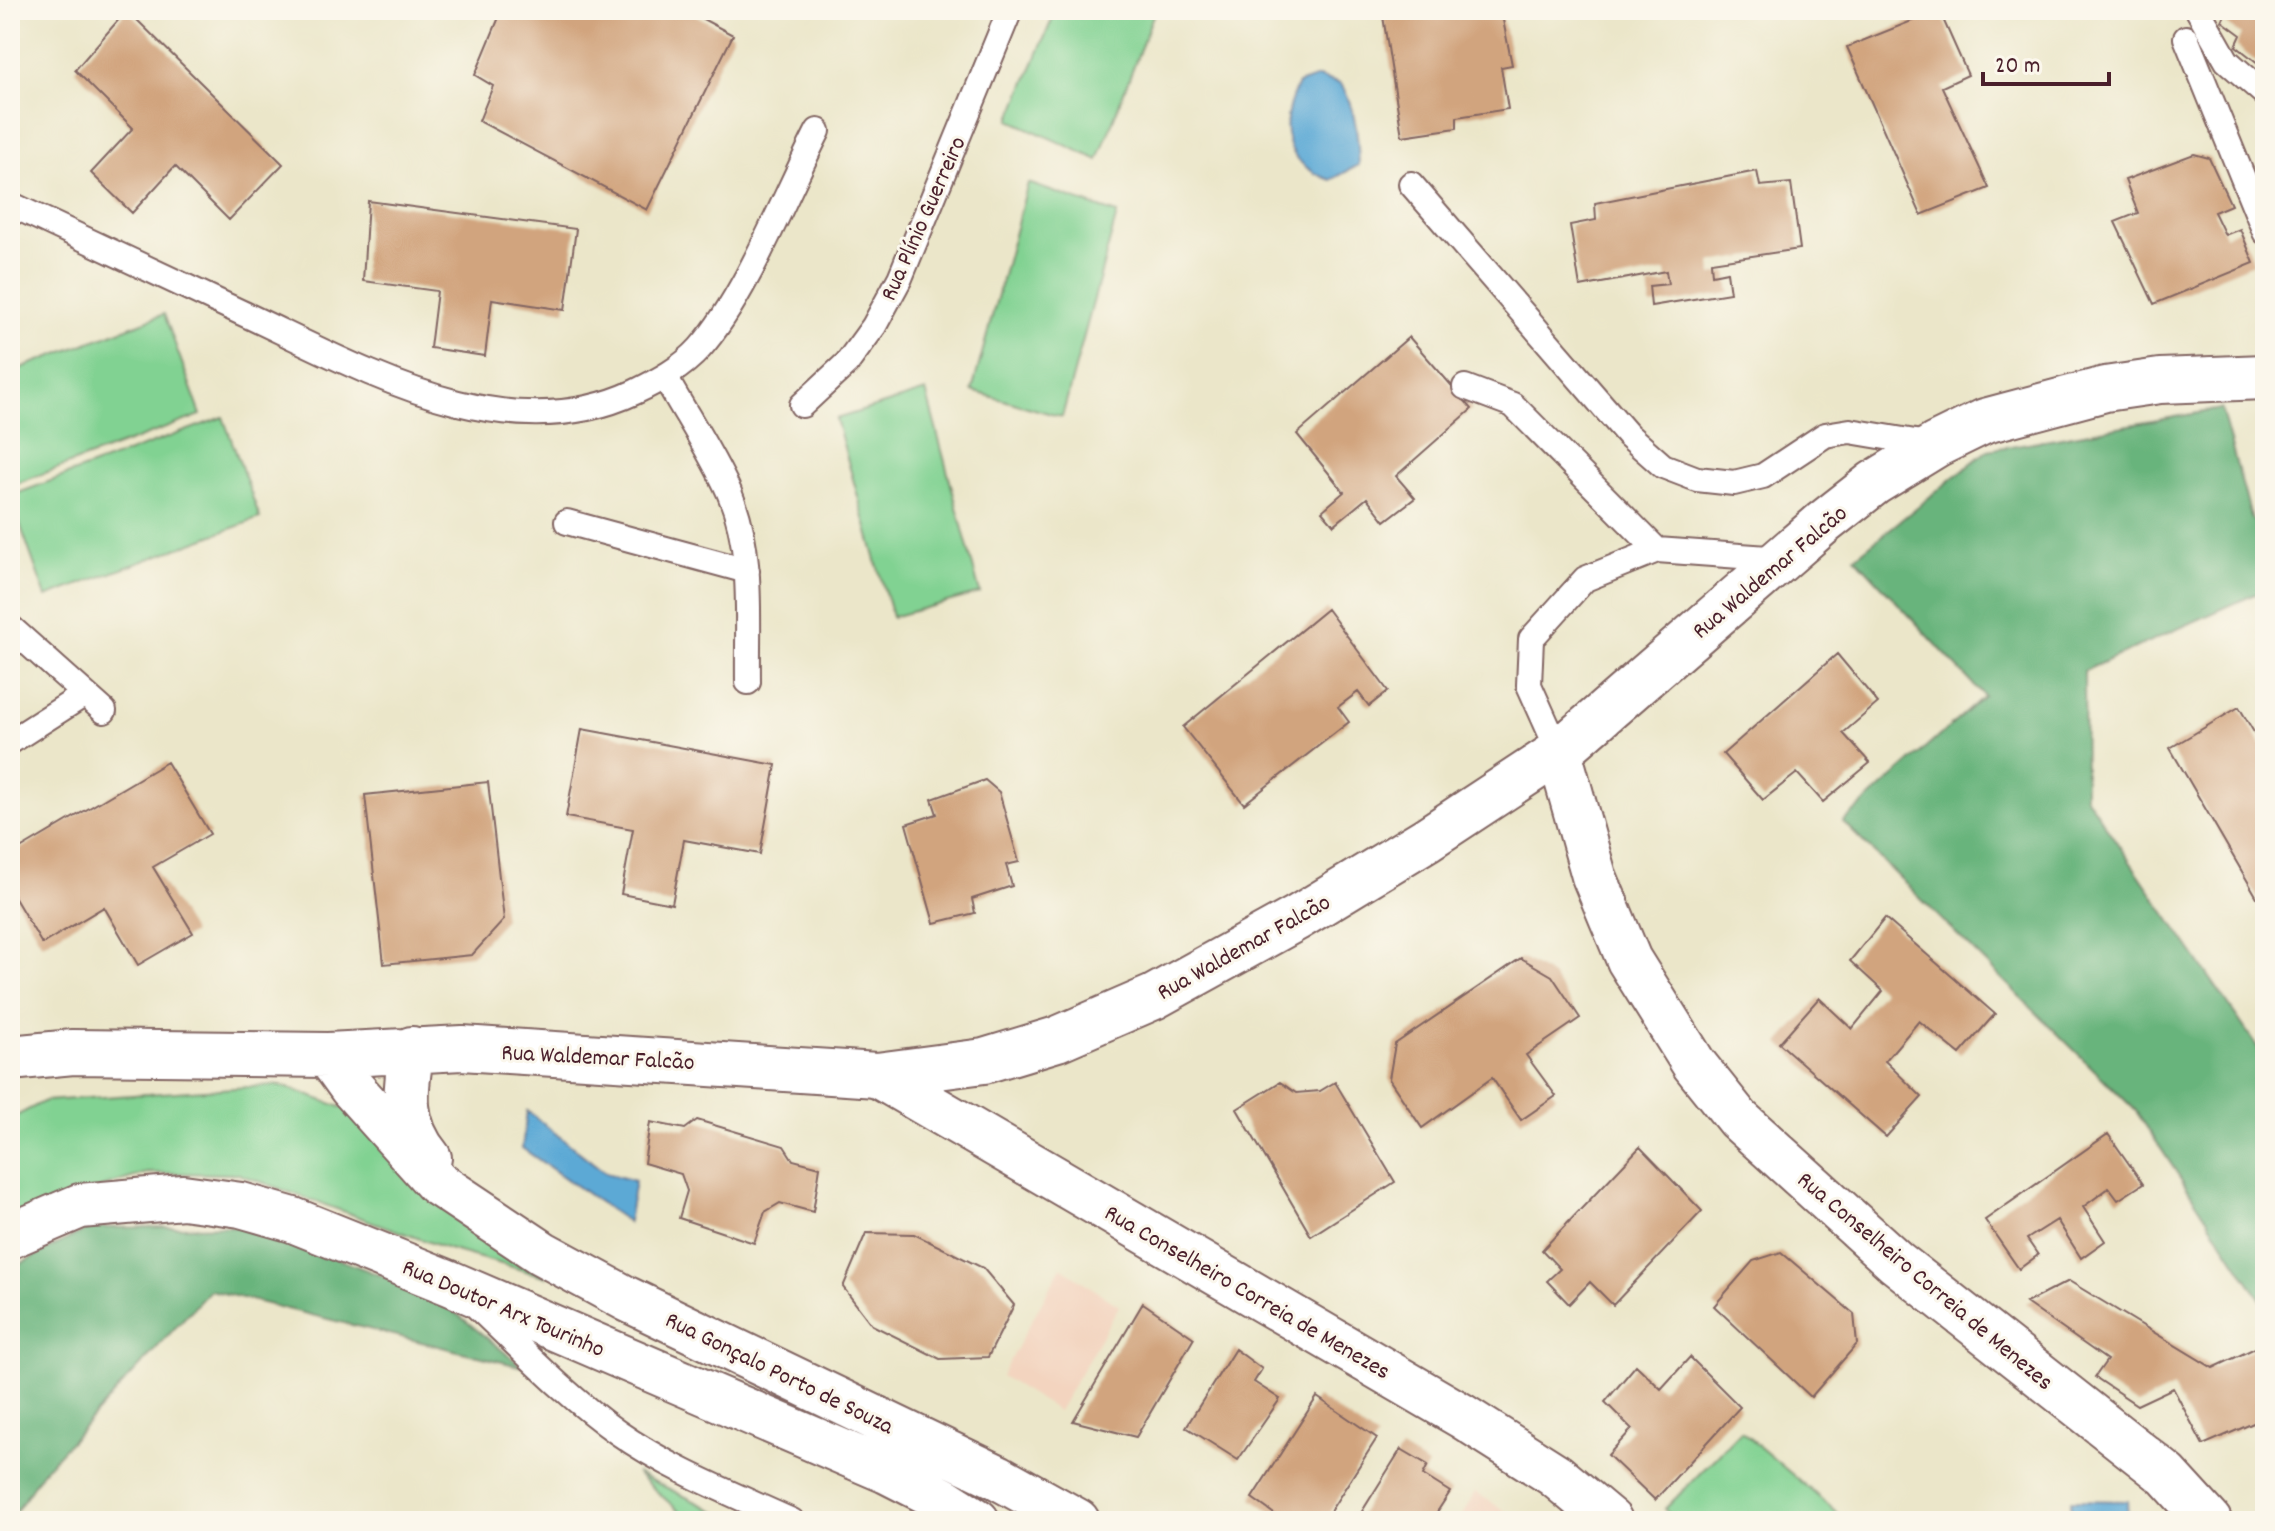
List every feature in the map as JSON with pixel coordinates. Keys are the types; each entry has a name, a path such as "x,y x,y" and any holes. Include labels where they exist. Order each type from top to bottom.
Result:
{"street":[{"name":"Rua Waldemar Falcão","path":"10,1058 73,1052 328,1055 462,1048 877,1075 984,1061 1057,1039 1154,997 1375,871 1559,752 1874,483 1936,445 1985,421 2105,389 2160,381 2265,377"},
{"name":"Rua Conselheiro Correia de Menezes","path":"1559,752 1594,876 1629,960 1694,1064 1738,1119 1896,1262 2167,1475 2209,1521"},
{"name":"Rua Gonçalo Porto de Souza","path":"412,1049 405,1089 405,1115 420,1148 451,1185 486,1217"},
{"path":"10,1088 73,1052"},
{"name":"Rua Gonçalo Porto de Souza","path":"328,1055 411,1158 437,1183 542,1253 627,1299 998,1477 1077,1521"},
{"name":"Rua Conselheiro Correia de Menezes","path":"877,1075 1462,1416 1555,1475 1610,1521"},
{"name":"Rua Doutor Arx Tourinho","path":"10,1236 80,1206 183,1197 241,1205 293,1220 450,1283 887,1471 977,1521"}],"lane":[{"name":"Rua Plínio Guerreiro","path":"802,405 847,363 874,326 900,278 1010,10"},
{"path":"2198,10 2227,61 2265,94"},
{"path":"2186,38 2265,232"},
{"path":"10,204 362,370 435,397 506,412 563,414 615,401 665,377 699,350 728,309 818,131"},
{"path":"1411,184 1628,435 1663,466 1697,479 1734,483 1763,476 1825,435 1850,431 1936,445"},
{"path":"665,377 729,492 741,531 747,571 748,682"},
{"path":"1465,387 1513,405 1657,550"},
{"path":"567,522 747,571"},
{"path":"1559,752 1529,685 1531,639 1585,579 1657,550 1782,559"},
{"path":"10,627 104,711"},
{"path":"10,742 85,694"},
{"path":"450,1283 585,1408 619,1433 665,1463 792,1521"}],"shaded area":[{"path":"1061,1267 1119,1306 1058,1411 1001,1376"},
{"path":"1475,1492 1521,1521 1459,1521"}],"green space":[{"path":"1056,10 1155,10 1098,160 1010,120"},
{"path":"1028,183 1117,214 1062,417 972,391"},
{"path":"164,314 201,415 10,486 10,372"},
{"path":"926,391 980,593 892,617 836,419"},
{"path":"2221,409 2252,520 2265,525 2265,593 2262,591 2084,671 2085,796 2265,1058 2265,1306 2136,1111 1843,822 1984,696 1855,557 1988,450"},
{"path":"223,417 260,518 46,597 10,496"},
{"path":"279,1085 344,1108 547,1277 448,1249 239,1174 147,1173 10,1216 10,1119 45,1101"},
{"path":"253,1226 436,1297 523,1367 210,1290 42,1472 10,1521 10,1269 89,1228"},
{"path":"1741,1431 1847,1521 1679,1521 1665,1509"},
{"path":"636,1473 736,1521 690,1521"}],"water":[{"path":"1318,77 1341,84 1350,103 1357,134 1359,165 1331,180 1315,173 1294,154 1287,129 1291,100 1298,84"},
{"path":"527,1111 606,1173 635,1181 628,1222 522,1148"},
{"path":"2071,1500 2127,1501 2128,1521 2071,1521"}],"building":[{"path":"127,10 283,164 229,220 175,166 132,213 91,173 133,128 75,70"},
{"path":"502,10 686,10 733,35 647,210 479,121 493,86 475,75"},
{"path":"1382,10 1501,10 1512,65 1501,67 1508,109 1457,117 1457,128 1402,136"},
{"path":"1939,10 1968,75 1942,87 1989,188 1921,215 1847,47"},
{"path":"2227,10 2265,10 2263,67 2236,46 2241,35 2222,21"},
{"path":"2194,154 2209,158 2231,205 2214,212 2225,235 2240,229 2254,263 2154,304 2115,222 2138,213 2125,180"},
{"path":"1757,171 1760,186 1791,183 1800,249 1711,262 1712,275 1727,272 1730,293 1651,306 1649,286 1668,284 1666,271 1580,287 1570,225 1596,220 1595,203"},
{"path":"368,201 576,229 565,310 492,299 485,356 430,348 437,291 363,281"},
{"path":"1409,337 1472,409 1396,476 1415,498 1385,521 1367,498 1334,525 1322,511 1344,492 1297,434"},
{"path":"1327,609 1388,691 1369,706 1358,692 1338,707 1349,722 1244,804 1183,727"},
{"path":"1837,654 1878,703 1843,733 1870,763 1823,802 1797,773 1763,800 1723,754"},
{"path":"2239,707 2265,751 2265,911 2170,748"},
{"path":"582,729 776,765 760,854 684,840 672,904 621,894 633,829 566,817"},
{"path":"167,762 210,834 153,867 193,933 138,965 104,907 42,944 10,890 10,855"},
{"path":"985,780 999,792 1019,862 1006,865 1012,886 972,899 975,913 934,923 906,824 937,814 932,799"},
{"path":"488,782 504,920 472,955 384,964 365,795"},
{"path":"1885,918 1995,1014 1960,1054 1919,1021 1885,1061 1922,1097 1886,1137 1779,1043 1819,998 1852,1029 1883,991 1850,961"},
{"path":"1521,958 1552,976 1580,1018 1526,1055 1556,1096 1521,1120 1492,1078 1422,1128 1389,1079 1395,1044"},
{"path":"1280,1082 1296,1093 1320,1091 1335,1082 1395,1182 1311,1236 1237,1109"},
{"path":"697,1120 784,1146 793,1160 820,1167 813,1212 780,1203 765,1212 754,1243 679,1218 687,1191 681,1174 644,1163 650,1122 685,1129"},
{"path":"2108,1134 2143,1184 2118,1200 2109,1188 2083,1207 2105,1241 2081,1258 2057,1220 2027,1239 2038,1255 2019,1269 1985,1220"},
{"path":"1640,1147 1702,1211 1613,1305 1590,1282 1569,1304 1547,1281 1560,1269 1542,1250"},
{"path":"866,1233 914,1234 983,1268 1014,1305 988,1357 940,1359 872,1325 843,1287"},
{"path":"1781,1252 1854,1314 1857,1344 1811,1397 1714,1306 1753,1261"},
{"path":"2069,1281 2213,1368 2255,1348 2265,1366 2265,1418 2203,1445 2173,1388 2137,1405 2095,1377 2107,1360 2026,1303"},
{"path":"1143,1303 1194,1338 1136,1437 1073,1421"},
{"path":"1235,1349 1262,1369 1254,1382 1280,1399 1238,1460 1186,1427"},
{"path":"1690,1357 1740,1407 1655,1500 1608,1455 1632,1429 1605,1402 1636,1365 1661,1389"},
{"path":"1317,1397 1377,1438 1324,1521 1284,1521 1252,1498"},
{"path":"1401,1449 1428,1465 1423,1475 1450,1492 1431,1521 1356,1521"}]}
